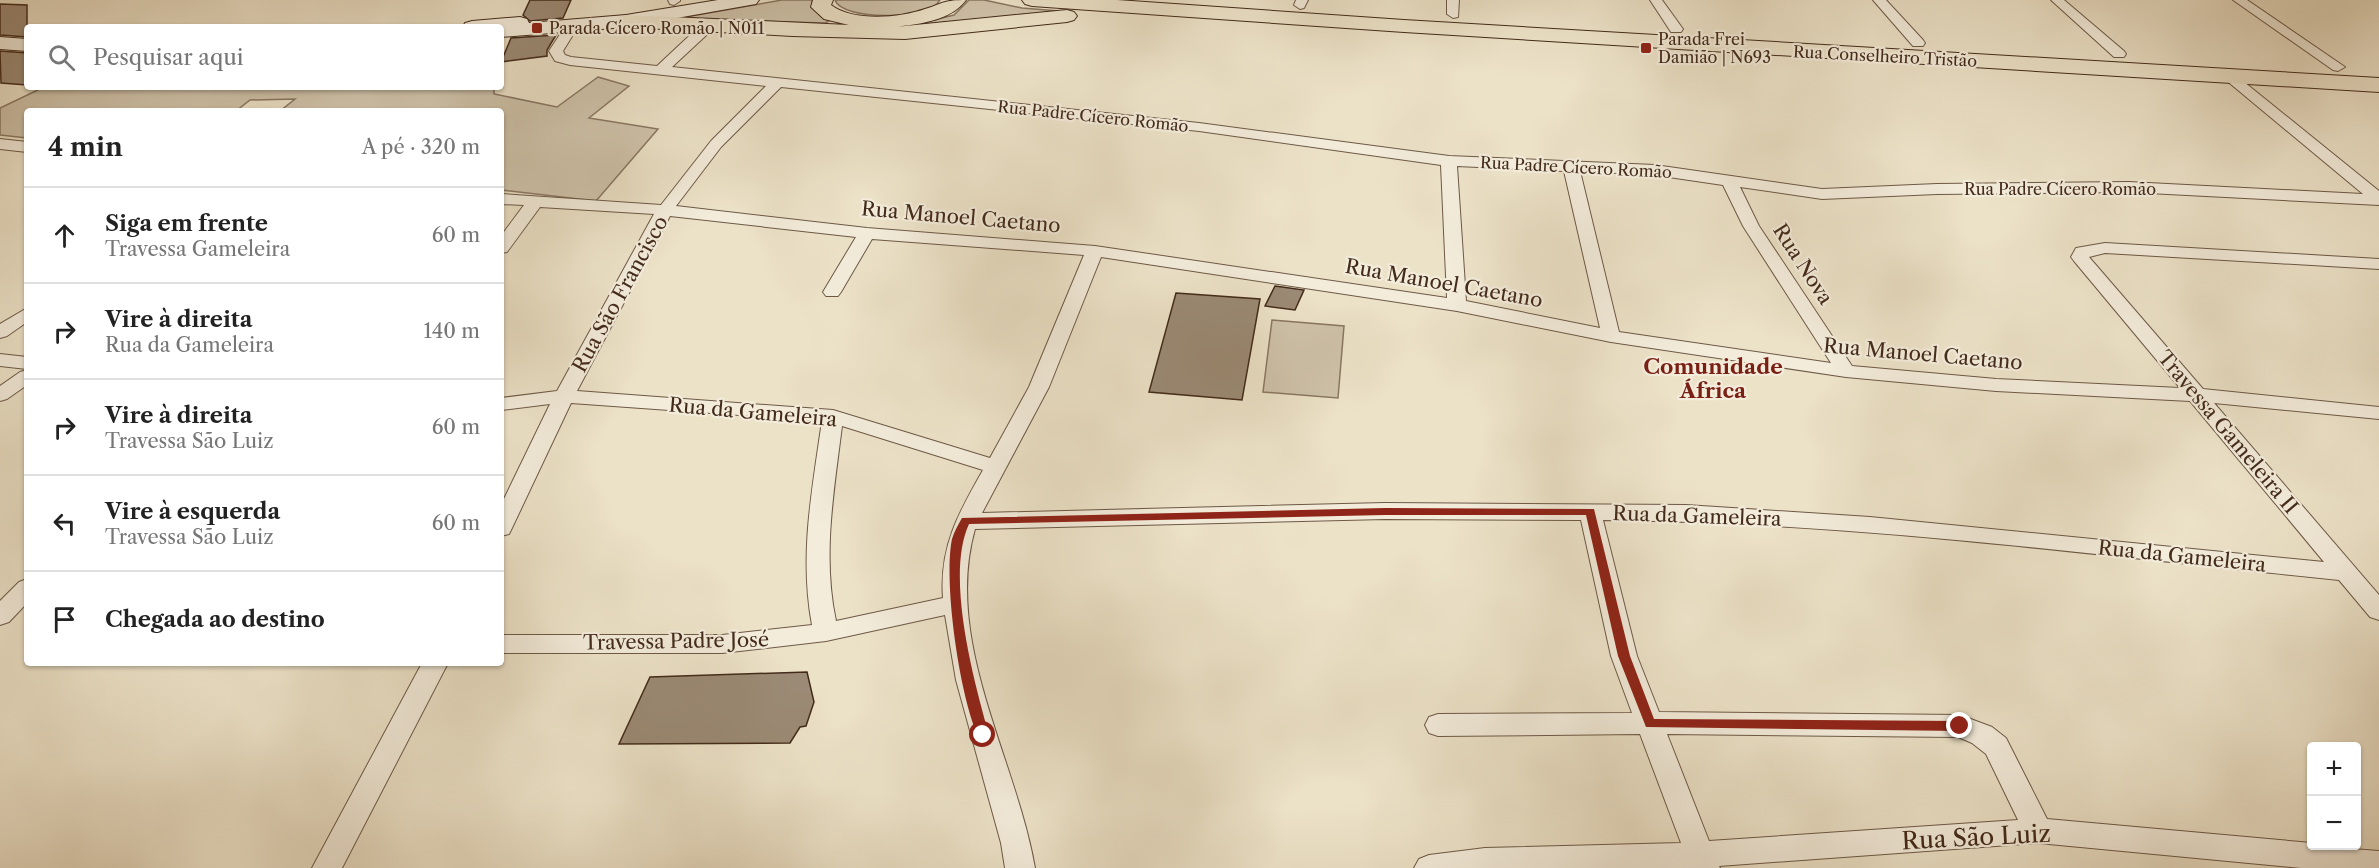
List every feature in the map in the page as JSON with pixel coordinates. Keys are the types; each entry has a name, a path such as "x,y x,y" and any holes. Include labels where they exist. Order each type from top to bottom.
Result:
{"main road":[{"path":"496,24 700,0"},
{"path":"504,31 631,20 750,0"},
{"path":"823,0 821,7 831,15 866,20 897,20 929,16 951,6 956,0"},
{"name":"Rua Conselheiro Tristão","path":"1032,0 1170,11 2379,85"},
{"name":"Rua Conselheiro Tristão","path":"1213,0 1453,7 1676,29 2379,70"},
{"path":"631,20 905,33 1070,16 1170,11"},
{"path":"0,43 24,45"}],"street":[{"path":"1656,0 1676,29"},
{"path":"1879,0 1918,43"},
{"path":"2057,0 2119,54"},
{"path":"2239,0 2338,67"},
{"name":"Rua Padre Cícero Romão","path":"573,25 556,51 560,58 570,61 1199,127 1449,161 1655,170 1822,194 1937,189 2129,188 2379,200"},
{"path":"661,70 709,25"},
{"path":"2228,75 2379,200"},
{"name":"Rua São Francisco","path":"504,522 564,396 665,210 716,144 776,84"},
{"path":"0,144 24,147"},
{"path":"1449,161 1457,305"},
{"path":"1571,165 1611,336"},
{"name":"Rua Nova","path":"1728,179 1751,226 1846,371"},
{"name":"Rua Manoel Caetano","path":"504,198 665,210 867,233 1095,251 1457,305 1611,336 1846,371 1996,385 2198,395 2379,413"},
{"path":"504,244 535,202"},
{"path":"832,292 867,233"},
{"name":"Travessa Gameleira II","path":"2379,264 2105,248 2082,252 2080,258 2379,611"},
{"path":"1020,868 1016,843 971,690 956,604 958,537 1039,387 1095,251"},
{"path":"0,332 24,316"},
{"path":"0,360 24,363"},
{"path":"0,395 24,378"},
{"name":"Rua da Gameleira","path":"504,404 564,396 833,416 996,467"},
{"path":"826,632 819,593 817,555 819,520 833,416"},
{"name":"Rua da Gameleira","path":"966,521 1385,511 1686,513 1870,525 2344,572"},
{"path":"1590,512 1624,656 1702,861"},
{"name":"Travessa Padre José","path":"504,644 722,644 826,632 956,604"},
{"path":"327,868 433,666"},
{"path":"1438,725 1650,723 1960,726 1982,735 1996,746 2038,831"},
{"name":"Rua São Luiz","path":"1429,868 1485,861 1702,861 2038,831 2379,864"}],"shaded area":[{"path":"782,0 812,0 812,7 831,20 825,23 674,19"},
{"path":"835,0 940,0 933,7 920,11 869,15 841,7"},
{"path":"969,0 984,0 1022,8 1072,12 910,26 954,15"},
{"path":"598,77 629,86 589,118 658,129 596,201 504,190 504,108 284,108 295,99 250,100 240,108 24,108 24,138 0,135 0,108 38,90 494,90 494,94 557,107"},
{"path":"1272,320 1344,326 1338,398 1263,392"}],"building":[{"path":"530,0 571,0 563,18 530,21 523,15"},
{"path":"0,4 27,5 24,37 0,35"},
{"path":"556,35 547,50 547,56 504,62 504,55 511,38"},
{"path":"0,51 24,53 24,85 1,83"},
{"path":"1275,286 1304,290 1295,310 1265,306"},
{"path":"1176,293 1260,299 1242,400 1149,392"},
{"path":"807,672 814,702 806,726 800,727 790,743 619,744 650,677"}],"place":[{"name":"Parada Cícero Romão | N011","path":"537,28"},
{"name":"Parada Frei Damião | N693","path":"1646,48"}],"district":[{"name":"Comunidade África","path":"1713,378"}],"route":[{"path":"983,735 971,690 956,604 958,537 966,521 1385,511 1590,512 1624,656 1650,723 1960,726"}]}
